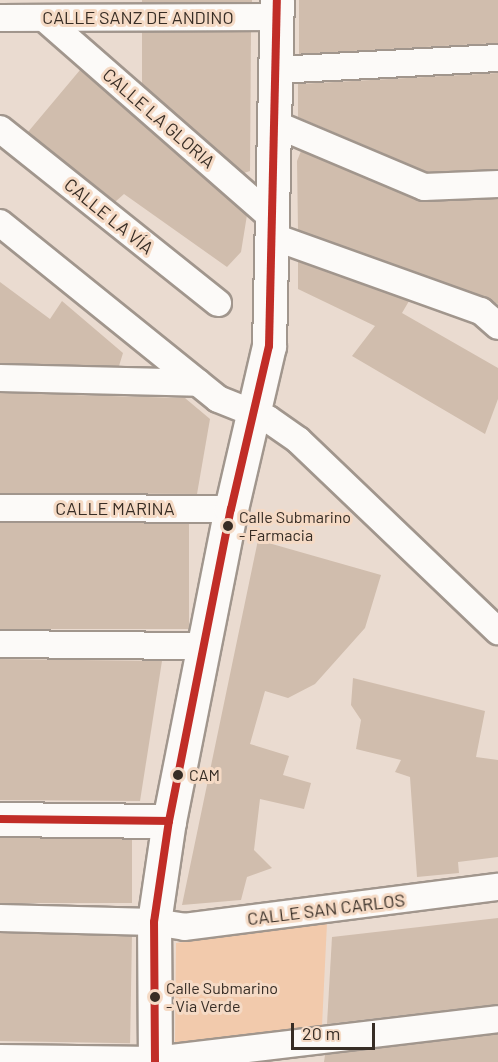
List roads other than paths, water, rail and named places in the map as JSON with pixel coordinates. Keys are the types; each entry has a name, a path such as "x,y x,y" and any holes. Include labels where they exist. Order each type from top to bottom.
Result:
{"main road":[{"path":"155,1061 154,922 169,821 231,509 256,413 269,346 274,228 277,8"},
{"path":"0,819 169,821"}],"street":[{"name":"CALLE SANZ DE ANDINO","path":"0,18 277,8"},
{"name":"CALLE LA GLORIA","path":"44,18 274,228"},
{"path":"276,70 498,58"},
{"path":"275,124 424,187 498,184"},
{"name":"CALLE LA VÍA","path":"0,129 218,303"},
{"path":"0,223 218,399 256,413 298,440 498,631"},
{"path":"274,228 481,311 498,326"},
{"path":"0,378 198,383"},
{"name":"CALLE MARINA","path":"0,508 231,509"},
{"path":"0,645 203,646"},
{"name":"CALLE SAN CARLOS","path":"0,918 154,922 184,927 498,887"},
{"path":"0,1058 155,1061 498,1019"}],"place":[{"name":"Calle Submarino - Farmacia","path":"228,526"},
{"name":"CAM","path":"178,775"},
{"name":"Calle Submarino - Via Verde","path":"155,997"}]}
